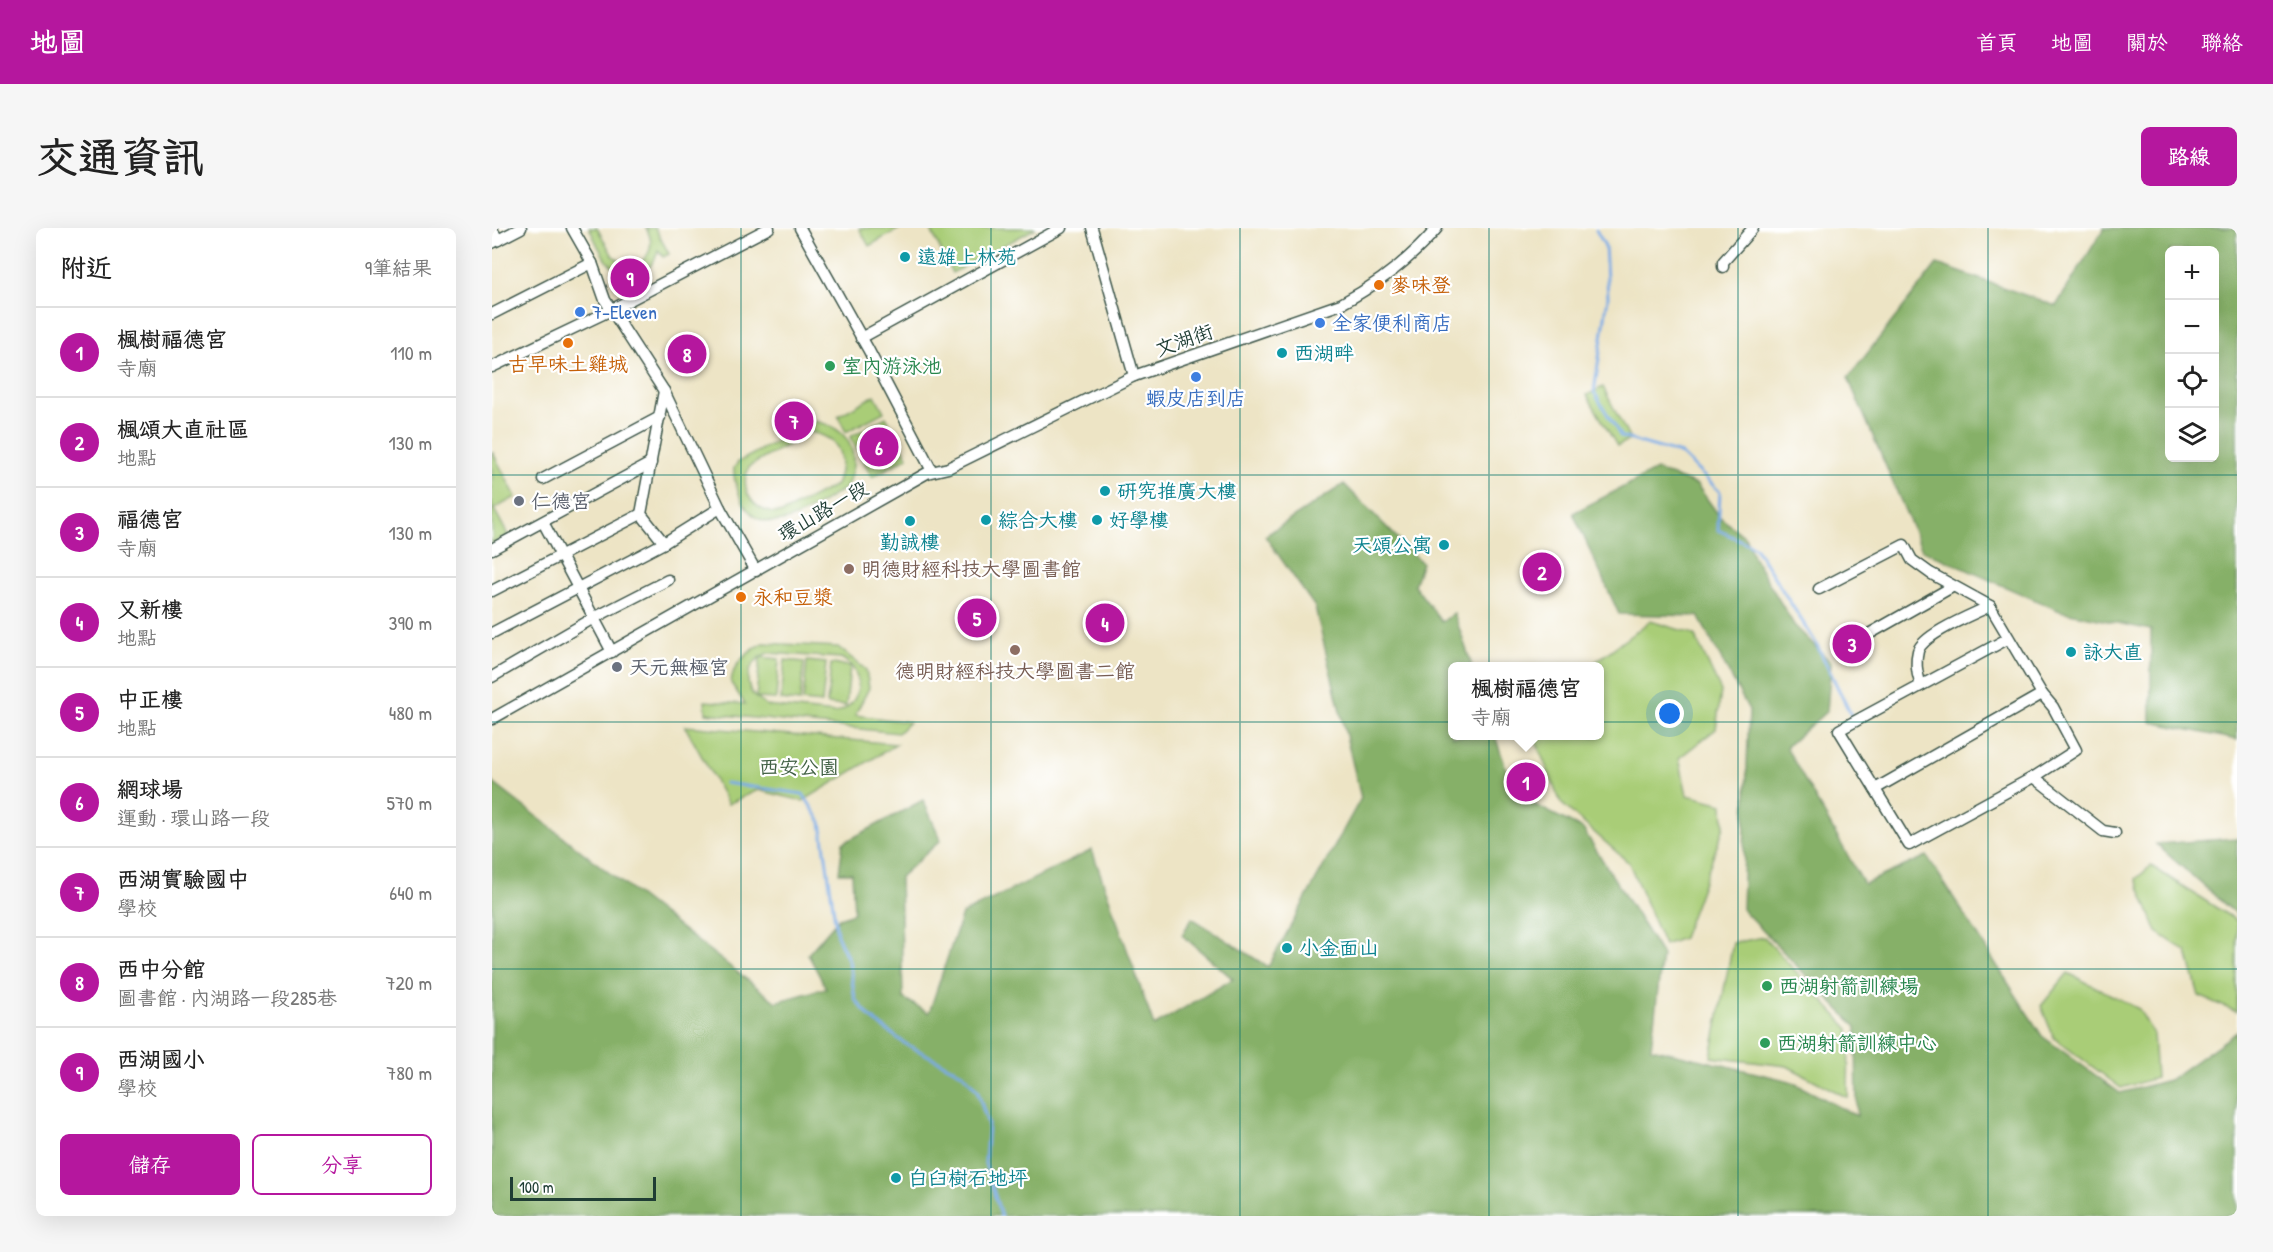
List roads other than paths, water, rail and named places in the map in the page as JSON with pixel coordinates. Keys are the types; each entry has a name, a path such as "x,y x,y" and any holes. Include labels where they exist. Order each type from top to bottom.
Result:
{"street":[{"path":"492,229 495,242 521,228"},
{"path":"572,228 592,263 611,310 664,391 720,508 756,571"},
{"path":"492,367 611,310 769,228"},
{"path":"800,228 932,471"},
{"path":"861,338 1060,228"},
{"path":"1092,228 1134,376"},
{"name":"文湖街","path":"932,471 948,468 1134,376 1341,304 1361,293 1422,246 1437,228"},
{"path":"1723,267 1723,262 1753,228"},
{"path":"492,314 592,263"},
{"path":"664,391 641,514 664,543"},
{"path":"543,479 660,417"},
{"path":"492,549 651,463"},
{"name":"環山路一段","path":"492,719 932,471"},
{"path":"492,633 664,543 720,508"},
{"path":"492,591 641,514"},
{"path":"543,522 578,587 592,619 612,652"},
{"path":"1819,588 1904,544 1912,560 1952,587 1990,606 2009,638 2042,694 2053,707 2076,750 2034,777 1910,845 1839,729 1920,683 2009,638"},
{"path":"492,677 592,619 668,580"},
{"path":"1853,643 1952,587"},
{"path":"1920,683 1916,671 1918,649 1924,641 1952,624 1990,606"},
{"path":"1875,789 2042,694"},
{"path":"2034,777 2103,831 2115,833"}],"waterway":[{"path":"1596,230 1605,246 1608,297 1594,392 1621,437 1681,454 1720,492 1718,530 1755,547 1816,643 1851,715"},
{"path":"725,783 803,794 821,822 837,935 849,961 855,999 870,1017 904,1043 962,1073 977,1090 988,1124 985,1163 1001,1216"}],"place":[{"name":"遠雄上林苑","path":"905,257"},
{"name":"西湖國小","path":"630,278"},
{"name":"麥味登","path":"1379,285"},
{"name":"7-Eleven","path":"580,312"},
{"name":"全家便利商店","path":"1320,323"},
{"name":"古早味土雞城","path":"568,343"},
{"name":"西湖畔","path":"1282,353"},
{"name":"西中分館","path":"687,354"},
{"name":"室內游泳池","path":"830,366"},
{"name":"蝦皮店到店","path":"1196,377"},
{"name":"西湖實驗國中","path":"794,421"},
{"name":"網球場","path":"879,447"},
{"name":"研究推廣大樓","path":"1105,491"},
{"name":"仁德宮","path":"519,501"},
{"name":"綜合大樓","path":"986,520"},
{"name":"好學樓","path":"1097,520"},
{"name":"勤誠樓","path":"910,521"},
{"name":"天頌公寓","path":"1444,545"},
{"name":"明德財經科技大學圖書館","path":"849,569"},
{"name":"楓頌大直社區","path":"1542,572"},
{"name":"永和豆漿","path":"741,597"},
{"name":"中正樓","path":"977,618"},
{"name":"又新樓","path":"1105,623"},
{"name":"福德宮","path":"1852,644"},
{"name":"德明財經科技大學圖書二館","path":"1015,650"},
{"name":"詠大直","path":"2071,652"},
{"name":"天元無極宮","path":"617,667"},
{"name":"楓樹福德宮","path":"1526,782"},
{"name":"小金面山","path":"1287,948"},
{"name":"西湖射箭訓練場","path":"1767,986"},
{"name":"西湖射箭訓練中心","path":"1765,1043"},
{"name":"白臼樹石地坪","path":"896,1178"}],"park label":[{"name":"西安公園","path":"799,767"}]}
